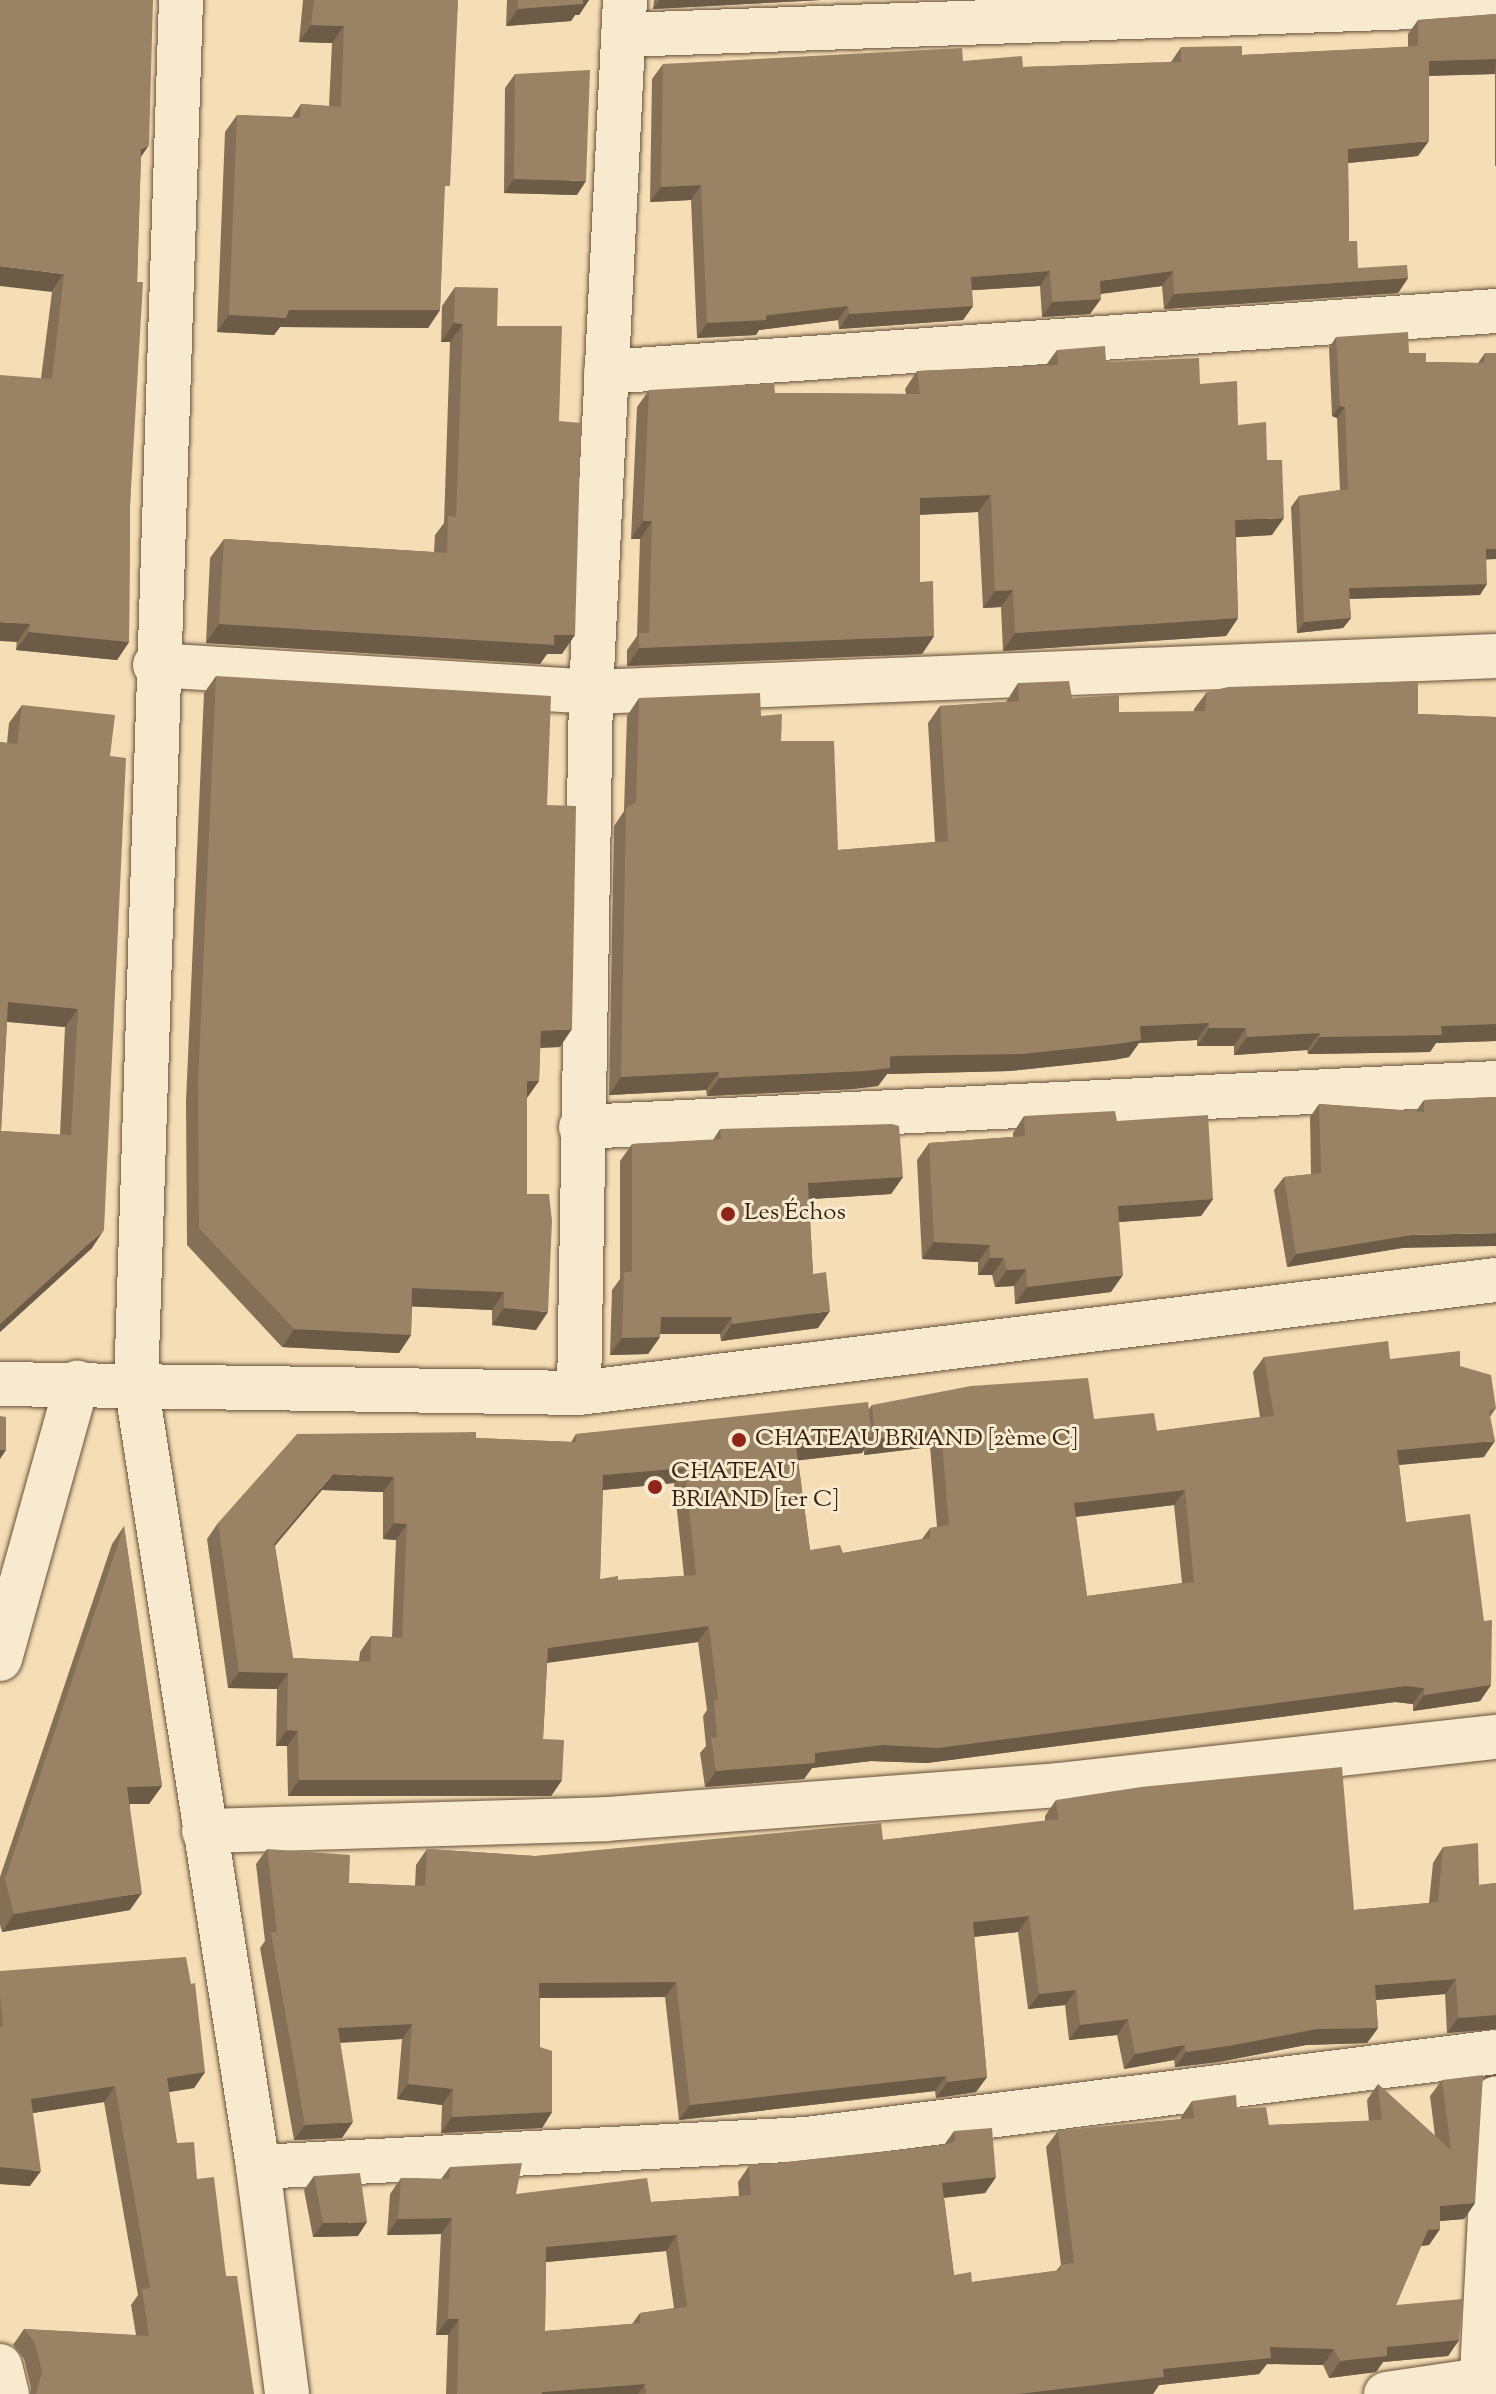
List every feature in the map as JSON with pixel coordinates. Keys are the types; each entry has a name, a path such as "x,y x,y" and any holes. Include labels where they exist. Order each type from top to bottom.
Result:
{"street":[{"path":"181,0 155,665 136,1384 258,2167 287,2394"},
{"path":"579,1393 581,1127 591,692 624,17 1496,4"},
{"path":"606,372 1496,311"},
{"path":"155,665 591,692 1496,656"},
{"path":"581,1127 1496,1083"},
{"path":"0,1384 579,1393 1496,1280"},
{"path":"0,1659 77,1383"},
{"path":"204,1831 638,1817 1059,1785 1496,1737"},
{"path":"258,2167 807,2139 1496,2052"},
{"path":"1386,2394 1481,2387 1496,2098"},
{"path":"0,2366 7,2394"}],"building":[{"path":"0,0 153,0 149,145 141,149 137,282 143,282 130,506 129,642 29,632 30,624 0,622 0,375 52,379 64,274 0,266"},
{"path":"314,0 458,0 450,186 445,186 440,310 289,310 286,318 229,315 237,115 300,118 301,104 341,107 344,26 311,25"},
{"path":"518,0 583,0 583,4 518,9"},
{"path":"1496,14 1496,59 1429,61 1429,141 1348,149 1349,241 1357,241 1358,268 1407,265 1408,278 1174,294 1173,271 1100,281 1101,299 1052,302 1050,271 971,277 973,306 849,314 848,306 766,315 766,320 707,323 701,185 661,187 663,64 962,48 963,61 1022,56 1023,67 1181,62 1181,47 1242,46 1242,55 1418,46 1418,20"},
{"path":"590,70 586,181 514,179 515,74"},
{"path":"455,287 498,288 497,326 562,326 559,421 581,423 575,635 554,635 554,645 219,624 224,539 447,553 448,516 456,517 463,324 454,323"},
{"path":"1408,332 1409,353 1426,353 1426,362 1484,363 1485,353 1496,353 1496,549 1486,549 1487,584 1349,588 1351,618 1304,622 1299,496 1348,489 1345,407 1340,406 1336,337"},
{"path":"1105,346 1106,362 1199,358 1200,384 1237,381 1238,425 1266,422 1267,460 1282,460 1284,518 1235,520 1238,618 1015,633 1013,590 995,591 991,495 920,498 920,582 933,581 934,636 639,648 639,633 649,633 652,521 643,521 649,390 774,383 775,393 920,394 917,371 1058,365 1057,350"},
{"path":"216,676 551,696 547,805 576,806 572,1029 541,1031 539,1081 527,1081 527,1194 549,1194 552,1221 548,1312 504,1308 504,1292 412,1288 411,1335 294,1329 199,1228 198,1083"},
{"path":"1069,681 1072,698 1119,695 1119,712 1205,711 1207,692 1228,687 1418,681 1418,714 1496,717 1496,1024 1441,1026 1442,1035 1320,1037 1320,1033 1247,1037 1246,1028 1209,1028 1209,1023 1140,1026 1141,1040 1125,1043 1022,1054 890,1056 890,1068 866,1071 719,1078 719,1072 621,1077 626,808 636,802 639,698 760,693 761,716 782,714 781,741 834,741 838,850 948,841 940,706 1019,701 1018,683"},
{"path":"22,705 115,715 110,756 126,758 104,1230 0,1324 0,742 17,744","holes":["8,1002 78,1009 71,1135 1,1131"]},
{"path":"1496,1097 1496,1233 1412,1235 1296,1254 1284,1177 1321,1173 1319,1104 1424,1112 1424,1100"},
{"path":"1115,1111 1117,1121 1208,1115 1213,1199 1118,1206 1123,1275 1027,1287 1026,1269 1007,1270 1004,1258 990,1258 990,1245 934,1242 929,1143 1025,1136 1024,1116"},
{"path":"899,1126 903,1177 808,1183 813,1274 826,1272 830,1311 732,1324 732,1317 661,1317 660,1337 622,1338 624,1273 632,1271 632,1144 721,1139 720,1129"},
{"path":"1388,1341 1390,1359 1460,1351 1460,1366 1491,1375 1496,1408 1489,1410 1495,1441 1397,1450 1406,1522 1470,1514 1484,1621 1492,1620 1491,1685 1424,1695 1424,1688 1406,1686 938,1748 882,1745 815,1753 815,1763 716,1771 711,1738 717,1738 714,1700 718,1700 709,1626 548,1648 543,1739 564,1740 562,1780 299,1780 298,1731 287,1730 288,1673 239,1672 218,1523 297,1434 476,1432 476,1438 576,1442 576,1434 868,1402 872,1437 796,1446 810,1550 840,1545 843,1553 930,1538 930,1528 949,1525 941,1431 875,1439 872,1405 971,1386 1088,1378 1094,1419 1154,1413 1157,1431 1274,1416 1264,1357","holes":["685,1468 696,1575 600,1579 603,1475","333,1474 394,1477 394,1523 407,1524 402,1638 371,1636 370,1662 293,1658 274,1544","1185,1490 1194,1582 1087,1596 1074,1503"]},
{"path":"0,1416 6,1417 6,1450 0,1450"},
{"path":"124,1526 162,1786 127,1787 142,1893 14,1914 5,1879"},
{"path":"1342,1767 1354,1910 1438,1902 1443,1847 1478,1843 1479,1885 1496,1883 1496,2015 1458,2018 1456,1979 1375,1985 1378,2028 1317,2029 1186,2052 1185,2045 1135,2054 1128,2019 1080,2025 1076,1990 1039,1994 1029,1916 973,1922 987,2077 947,2082 946,2076 690,2105 676,1982 539,1983 540,2047 552,2051 552,2112 452,2117 453,2089 408,2084 412,2024 338,2028 353,2122 305,2125 271,1933 277,1932 267,1849 350,1855 349,1883 425,1886 427,1849 535,1856 881,1823 883,1840 1058,1819 1056,1800 1141,1787"},
{"path":"186,1957 191,1984 195,1983 205,2072 167,2078 177,2143 194,2142 197,2179 214,2177 226,2276 237,2276 254,2394 36,2394 42,2372 35,2343 24,2329 149,2336 142,2289 150,2288 115,2086 31,2099 41,2171 0,2167 0,2027 3,2026 0,1971"},
{"path":"1483,2075 1475,2203 1440,2206 1440,2229 1428,2230 1396,2305 1463,2299 1459,2340 1387,2347 1387,2356 1340,2361 1334,2349 1270,2347 1271,2358 1163,2369 1164,2377 1017,2394 646,2394 645,2384 542,2394 457,2394 459,2319 448,2319 452,2218 398,2219 401,2178 449,2179 450,2167 522,2163 516,2194 647,2178 651,2202 751,2195 749,2166 945,2145 955,2141 954,2131 992,2128 996,2177 942,2183 954,2275 971,2272 972,2282 1060,2270 1060,2265 1074,2263 1058,2131 1194,2118 1192,2101 1236,2095 1237,2109 1266,2107 1269,2125 1382,2120 1378,2084 1451,2150 1442,2080","holes":["677,2235 687,2307 640,2313 640,2323 545,2331 546,2247"]},
{"path":"360,2173 367,2222 323,2223 314,2176"}],"place":[{"name":"Les Échos","path":"728,1214"},
{"name":"CHATEAU BRIAND [2ème C]","path":"739,1440"},
{"name":"CHATEAU BRIAND [1er C]","path":"655,1487"}]}
